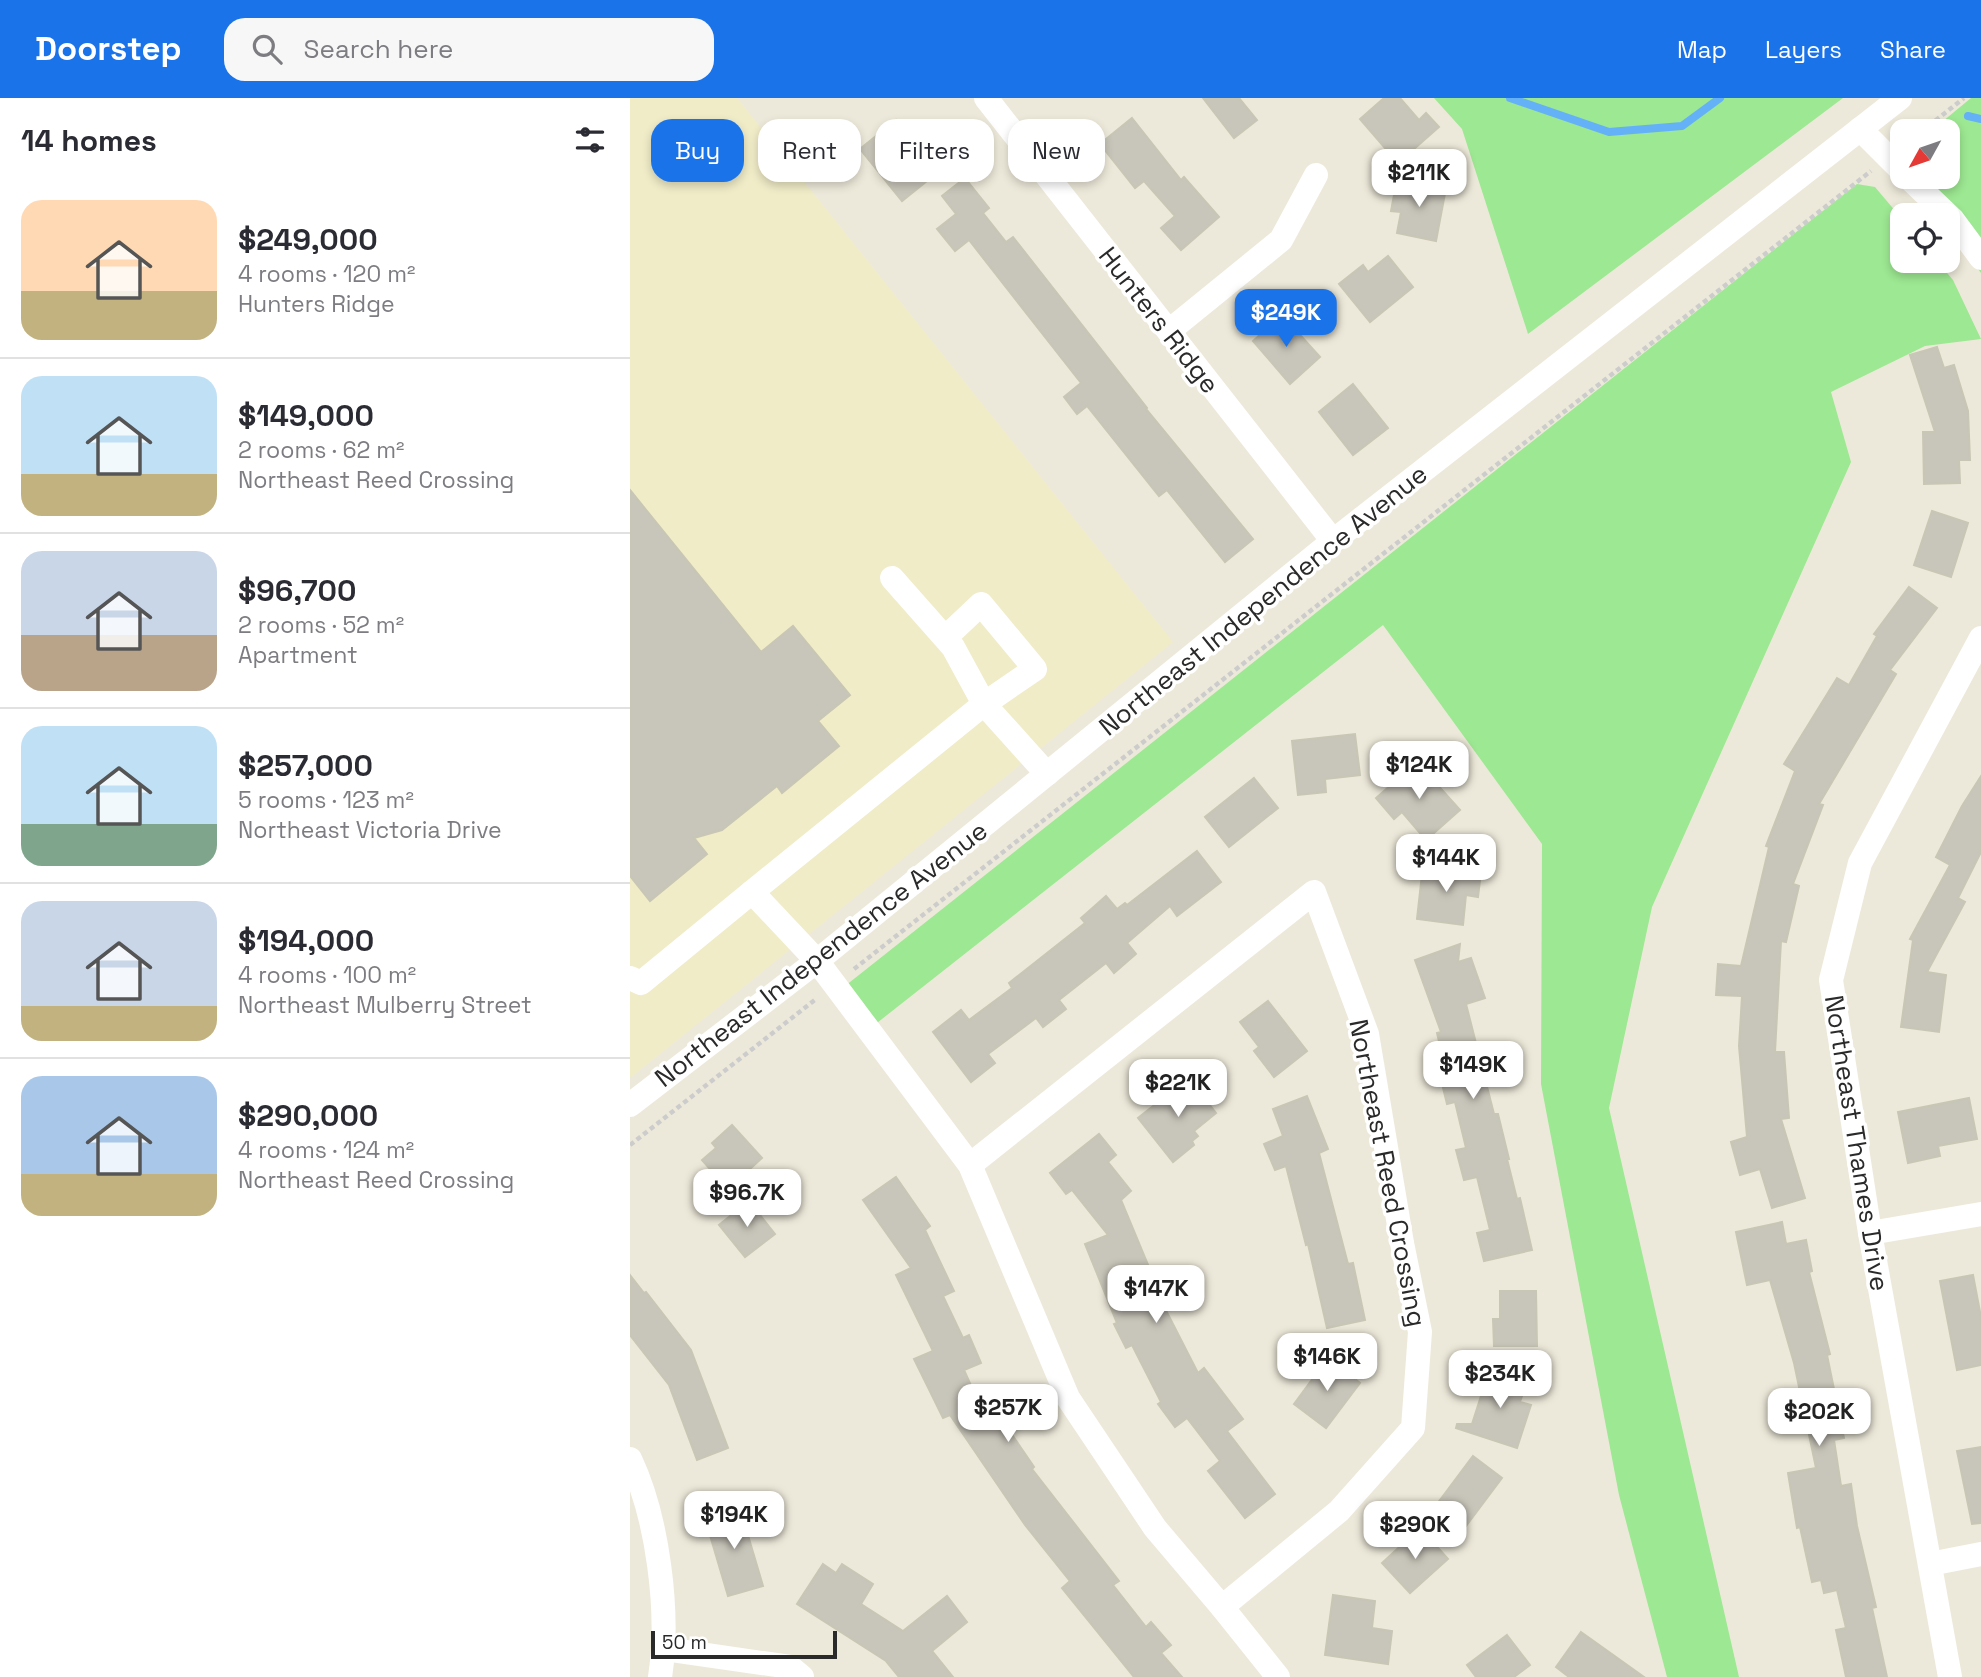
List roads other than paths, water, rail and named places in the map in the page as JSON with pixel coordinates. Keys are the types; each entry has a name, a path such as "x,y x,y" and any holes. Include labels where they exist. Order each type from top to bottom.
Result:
{"street":[{"name":"Hunters Ridge","path":"986,98 1333,541"},
{"name":"Northeast Independence Avenue","path":"630,1105 817,961 1333,541 1900,98"},
{"path":"1860,129 1890,159"},
{"path":"1168,331 1281,240 1316,175"},
{"path":"1921,189 1953,220 1981,258"},
{"path":"892,578 953,647 984,704 1047,774"},
{"path":"630,978 641,983 984,704 1035,669 981,604 944,638"},
{"name":"Northeast Thames Drive","path":"1950,1677 1870,1233 1831,980 1860,863 1981,638"},
{"path":"752,892 817,961 970,1165 1068,1398 1155,1528 1223,1607 1278,1677"},
{"name":"Northeast Reed Crossing","path":"970,1165 1314,892 1367,1034 1402,1243 1420,1332 1413,1428 1339,1511 1223,1607"},
{"path":"1870,1233 1981,1213"},
{"path":"630,1459 642,1484 660,1572 665,1648 660,1677"},
{"path":"1930,1564 1981,1554"},
{"path":"665,1648 790,1667 802,1677"}],"waterway":[{"path":"1510,98 1609,132 1682,126 1720,98"},
{"path":"1968,116 1981,119"}]}
